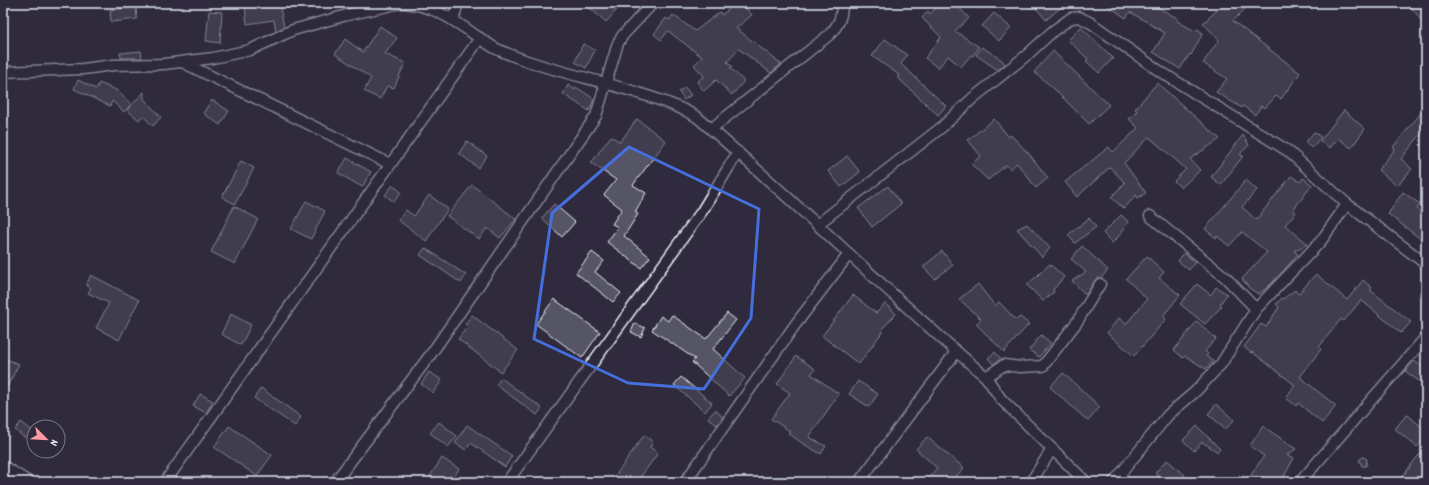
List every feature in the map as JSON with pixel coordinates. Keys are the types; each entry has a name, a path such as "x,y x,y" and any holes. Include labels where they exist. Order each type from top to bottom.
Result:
{"street":[{"path":"3,69 182,62 250,50 293,30 347,15 401,3 416,4 428,7 453,20 497,49 534,63 607,82 676,105 697,117 818,224 956,352 986,377 1001,399 1086,482"},
{"path":"453,20 458,3"},
{"path":"335,482 431,354 596,116 607,82 614,52 622,35 653,3"},
{"path":"711,129 829,35 836,28 842,15 842,3"},
{"path":"818,224 942,127 973,98 1027,55 1053,31 1071,18 1079,17 1091,23 1161,72 1288,151 1347,204 1426,264"},
{"path":"165,482 480,38"},
{"path":"182,62 390,164"},
{"path":"507,482 702,210 738,152"},
{"path":"1114,482 1168,415 1196,391 1221,364 1256,309 1321,241 1347,204"},
{"path":"1150,216 1225,277 1256,309"},
{"path":"684,482 795,325 849,254"},
{"path":"986,377 1004,365 1020,367 1043,366 1077,322 1100,284"},
{"path":"1300,482 1426,337"},
{"path":"859,482 956,352"},
{"path":"1031,482 1052,449"},
{"path":"3,467 27,482"}],"highlighted area":[{"path":"629,147 759,209 751,318 704,389 628,383 534,339 552,213"}],"building":[{"path":"279,3 284,27 276,31 274,20 247,24 245,6"},
{"path":"584,3 623,3 606,22"},
{"path":"736,3 742,3 752,15 736,28 781,64 771,73 739,49 727,62 732,66 730,68 744,81 732,95 716,80 704,91 697,82 704,76 694,65 702,57 668,31 661,40 654,34 666,18 669,20 673,15 695,31 720,12 722,15"},
{"path":"941,3 955,3 969,18 955,31 979,47 973,56 971,55 961,67 948,56 938,68 925,58 941,37 922,18 928,11 930,14"},
{"path":"1032,3 1066,3 1046,20"},
{"path":"1104,3 1150,3 1179,19 1177,21 1195,31 1197,29 1203,33 1191,55 1190,54 1180,69 1153,52 1165,33 1130,12 1126,18"},
{"path":"1225,3 1251,3 1233,21 1300,73 1281,99 1276,96 1265,108 1261,106 1255,115 1243,106 1242,108 1216,92 1227,79 1203,63 1219,40 1203,23"},
{"path":"1407,3 1426,3 1426,27 1415,12"},
{"path":"136,7 137,19 111,22 110,10"},
{"path":"209,11 222,12 220,43 206,41"},
{"path":"994,13 1011,28 999,41 982,26"},
{"path":"380,26 397,38 385,54 405,63 394,88 387,86 380,99 364,91 371,78 335,54 345,39 363,52"},
{"path":"1081,27 1113,58 1099,73 1086,61 1088,59 1068,40"},
{"path":"885,39 907,55 901,64 946,106 938,115 897,77 899,75 872,56"},
{"path":"583,44 595,50 586,68 575,62"},
{"path":"982,47 1002,60 1005,64 998,70 976,55"},
{"path":"141,51 142,58 121,58 120,53"},
{"path":"1053,51 1109,105 1089,124 1052,87 1034,72"},
{"path":"78,80 96,89 99,83 116,90 131,104 124,112 112,101 110,106 74,89"},
{"path":"1157,83 1220,139 1190,159 1200,170 1181,188 1174,181 1186,169 1149,137 1124,163 1146,193 1138,198 1136,195 1124,209 1111,197 1125,183 1110,167 1077,197 1065,182 1109,147 1113,152 1138,128 1129,119 1137,111 1135,109"},
{"path":"568,85 575,90 576,87 594,99 589,111 563,94"},
{"path":"685,87 691,95 684,100 679,92"},
{"path":"144,92 144,99 161,117 153,126 143,116 139,120 127,110"},
{"path":"212,100 229,111 220,125 203,113"},
{"path":"1344,110 1365,129 1351,148 1338,138 1330,148 1320,141"},
{"path":"1421,113 1426,117 1426,128 1401,159 1412,169 1397,186 1378,170 1395,149 1393,147"},
{"path":"637,119 666,141 633,185 646,193 635,212 638,214 624,236 650,257 641,268 607,242 618,227 612,224 622,209 604,195 616,180 591,163 611,136 620,142"},
{"path":"994,119 1009,137 1011,135 1030,155 1048,178 1036,188 1017,163 1010,169 1006,165 988,180 971,164 981,156 968,140"},
{"path":"1314,132 1321,137 1312,148 1305,143"},
{"path":"1243,135 1249,145 1240,154 1243,156 1221,185 1211,177"},
{"path":"467,141 487,156 478,168 459,153"},
{"path":"847,156 860,172 841,187 828,171"},
{"path":"347,158 371,172 362,187 338,173"},
{"path":"241,161 254,168 235,204 222,197"},
{"path":"1291,176 1300,182 1303,178 1312,185 1293,210 1296,212 1285,225 1308,244 1294,251 1298,254 1268,287 1258,294 1249,288 1242,279 1267,252 1242,232 1229,246 1217,236 1216,238 1205,229 1246,180 1257,190 1242,207 1256,220"},
{"path":"393,185 401,192 394,202 385,195"},
{"path":"472,185 516,219 500,238 487,228 479,239 447,216"},
{"path":"888,186 901,204 872,227 858,208"},
{"path":"1403,192 1420,204 1417,209 1426,216 1426,243 1388,214"},
{"path":"429,195 448,209 426,241 398,220 406,210 414,216"},
{"path":"306,201 325,211 311,239 291,229"},
{"path":"554,204 575,222 562,237 542,218"},
{"path":"234,206 258,219 235,264 211,252"},
{"path":"1121,215 1129,222 1121,232 1122,233 1112,243 1103,233"},
{"path":"1089,218 1096,227 1075,243 1068,235"},
{"path":"1027,224 1050,248 1042,257 1017,229"},
{"path":"1082,246 1108,270 1101,278 1095,280 1086,295 1072,281 1086,272 1071,259"},
{"path":"425,248 466,275 461,283 420,255"},
{"path":"942,251 953,265 935,279 923,267"},
{"path":"592,252 604,261 595,272 621,293 613,302 576,273"},
{"path":"1184,253 1195,262 1189,270 1178,261"},
{"path":"1147,256 1164,272 1159,278 1180,295 1163,316 1166,319 1134,356 1107,333 1119,318 1126,324 1147,299 1126,279"},
{"path":"1050,264 1064,277 1053,290 1054,292 1043,301 1027,285"},
{"path":"1316,274 1347,300 1363,280 1372,288 1370,290 1411,322 1401,333 1361,300 1344,321 1341,319 1319,347 1321,349 1300,377 1336,406 1322,423 1298,403 1296,406 1286,398 1295,385 1244,347 1261,324 1266,327 1279,307 1276,304 1282,298 1283,299 1295,290 1298,294"},
{"path":"91,275 139,300 119,340 96,328 109,303 88,293 91,288 86,285"},
{"path":"978,284 995,306 999,302 1016,320 1020,317 1029,324 1004,352 976,324 981,319 959,299"},
{"path":"1197,284 1211,295 1216,287 1227,294 1220,304 1222,306 1205,324 1180,304"},
{"path":"853,295 876,313 886,303 896,314 881,330 883,331 859,364 822,336"},
{"path":"554,299 600,332 582,358 536,324"},
{"path":"727,313 736,320 713,349 745,378 729,396 692,362 695,359 652,330 661,316 668,321 672,315 706,339"},
{"path":"231,314 251,325 241,345 221,334"},
{"path":"472,315 518,350 501,372 458,339 468,326 465,324"},
{"path":"1197,321 1216,339 1205,351 1208,354 1206,356 1213,361 1206,369 1185,356 1183,358 1174,350"},
{"path":"635,323 645,328 641,337 631,332"},
{"path":"1041,335 1051,343 1039,357 1029,350"},
{"path":"995,352 1001,359 993,364 988,358"},
{"path":"796,356 815,369 811,374 839,394 809,437 826,446 821,454 802,443 788,433 790,431 771,419 790,393 777,384"},
{"path":"3,358 19,364 7,387 3,385"},
{"path":"1414,361 1426,369 1426,386 1405,371"},
{"path":"429,372 442,380 433,393 421,384"},
{"path":"1063,373 1100,407 1088,421 1050,387"},
{"path":"681,377 712,403 705,412 674,385"},
{"path":"501,378 542,408 537,415 496,385"},
{"path":"858,381 878,394 869,407 849,394"},
{"path":"261,388 301,417 295,426 254,398"},
{"path":"200,394 213,401 206,413 193,406"},
{"path":"1216,404 1234,420 1226,429 1208,414"},
{"path":"715,410 723,417 717,425 708,418"},
{"path":"1407,414 1426,431 1426,436 1417,447 1395,429"},
{"path":"21,422 26,426 26,439 15,430"},
{"path":"439,422 457,436 448,447 430,433"},
{"path":"467,425 512,456 505,467 471,443 466,450 455,443"},
{"path":"229,426 272,455 257,476 214,447"},
{"path":"1197,426 1220,449 1218,452 1202,442 1194,451 1183,440"},
{"path":"1263,426 1296,449 1287,455 1294,458 1281,482 1263,482 1251,475 1264,456 1250,446"},
{"path":"644,435 653,442 650,447 658,453 637,482 611,482"},
{"path":"927,437 964,468 951,482 925,482 937,468 916,449"},
{"path":"1426,450 1426,482 1398,482 1418,456"},
{"path":"1363,457 1367,459 1366,466 1362,466 1359,460"},
{"path":"442,458 459,469 450,482 426,482"},
{"path":"1167,460 1185,475 1179,482 1165,482 1155,473"}]}
